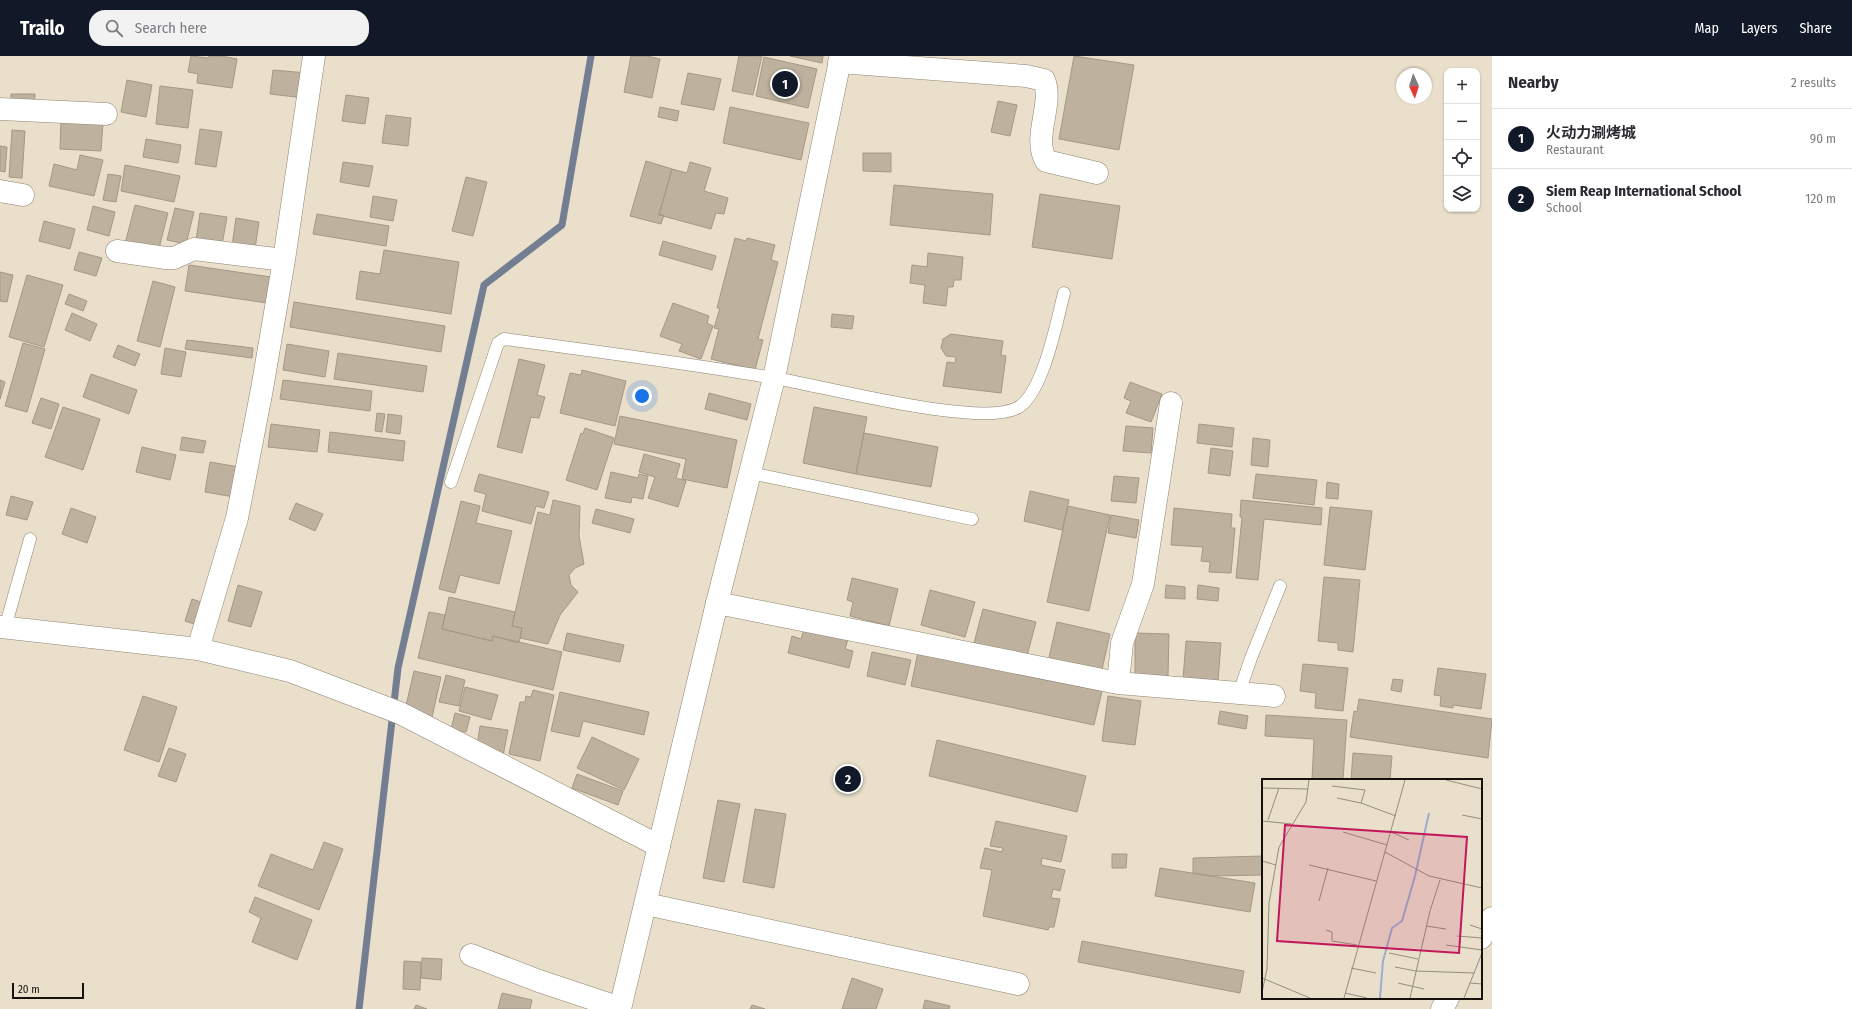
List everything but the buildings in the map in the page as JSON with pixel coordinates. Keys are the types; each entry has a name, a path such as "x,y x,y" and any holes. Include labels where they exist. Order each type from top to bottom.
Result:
{"street":[{"path":"198,649 237,518 262,389 284,260 314,56"},
{"path":"472,955 539,981 620,1009 717,603 774,378 840,59 1026,76 1044,80 1047,90 1041,149 1046,162 1097,173"},
{"path":"0,109 106,114"},
{"path":"0,191 23,195"},
{"path":"117,251 174,258 194,249 284,260"},
{"path":"1118,682 1122,643 1143,584 1171,403"},
{"path":"717,603 1118,682 1274,696"},
{"path":"2,627 198,649 290,671 400,714 659,846"},
{"path":"646,904 1018,984"},
{"path":"1482,936 1492,918"},
{"path":"1442,1009 1447,999"}],"lane":[{"path":"451,482 498,343 504,339 774,378 935,410 991,414 1017,408 1031,396 1044,366 1064,293"},
{"path":"750,474 972,519"},
{"path":"2,627 30,539"},
{"path":"1239,693 1251,658 1280,586"}],"waterway":[{"path":"359,1009 398,668 484,285 562,225 591,56"}],"place":[{"name":"火动力涮烤城","path":"785,84"},
{"name":"Siem Reap International School","path":"848,779"}]}
